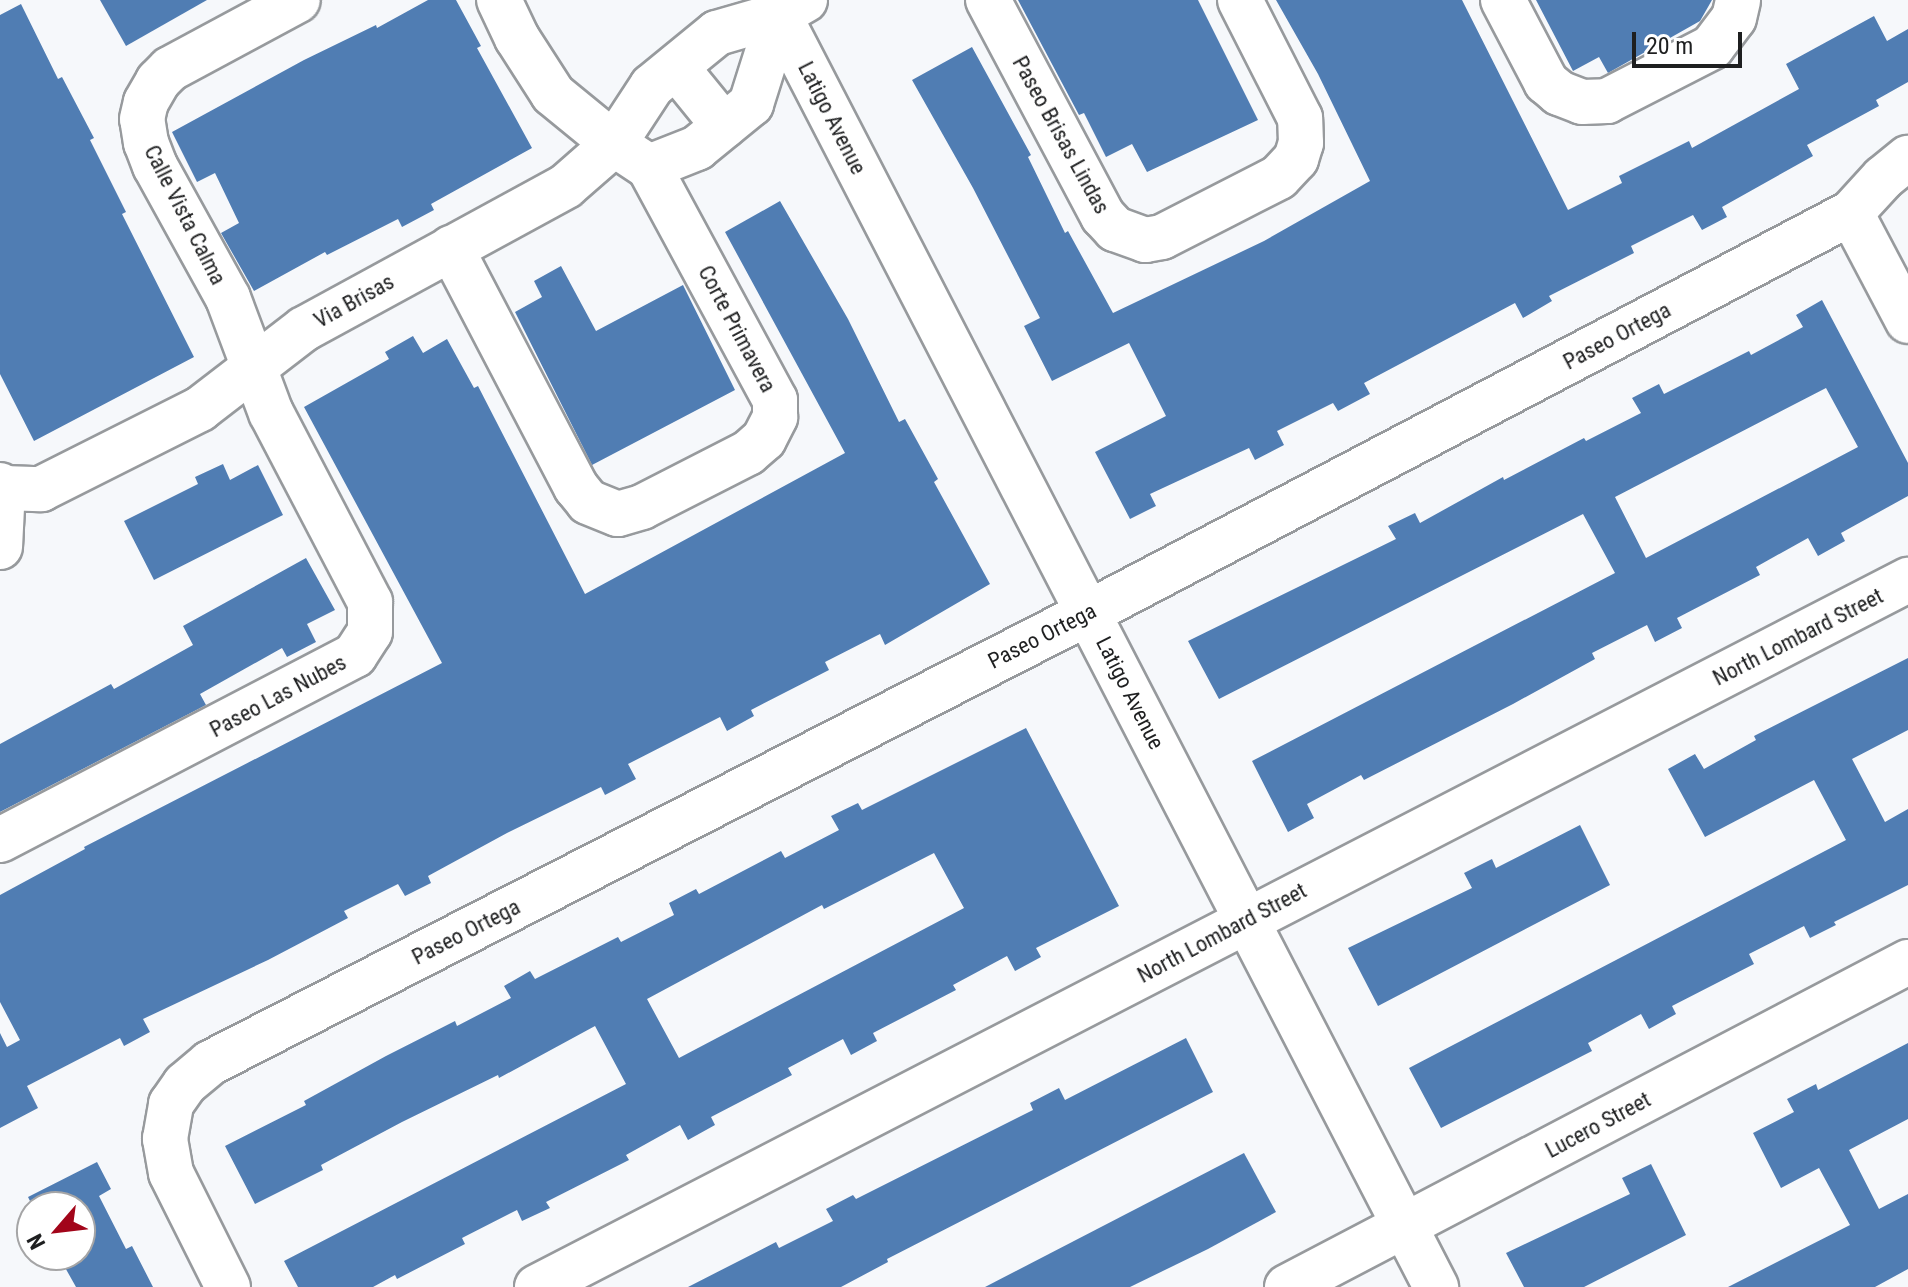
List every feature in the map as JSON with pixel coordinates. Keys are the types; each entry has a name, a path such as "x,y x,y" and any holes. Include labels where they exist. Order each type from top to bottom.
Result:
{"street":[{"name":"Calle Vista Calma","path":"252,367 228,298 155,166 142,119 146,102 158,81 170,69 298,0"},
{"path":"499,0 517,38 553,94 631,155"},
{"name":"Paseo Brisas Lindas","path":"988,0 1103,216 1122,233 1145,240 1162,237 1279,177 1296,159 1301,143 1300,118 1240,0"},
{"path":"1503,0 1546,82 1559,93 1582,102 1607,101 1712,47 1734,18 1738,0"},
{"name":"Via Brisas","path":"2,486 41,489 200,409 304,329 566,186 631,155 697,148 751,104 782,4"},
{"name":"Via Brisas","path":"631,155 652,86 717,33 782,4"},
{"name":"Latigo Avenue","path":"782,4 1088,613 1436,1287"},
{"path":"676,67 724,126"},
{"name":"Corte Primavera","path":"451,248 576,487 588,502 602,511 618,514 642,507 748,453 764,439 775,417 775,400 761,368 631,155"},
{"name":"Paseo Ortega","path":"228,1287 171,1173 165,1139 171,1104 185,1084 210,1063 1088,613 1851,213 1883,178 1908,158"},
{"path":"1851,213 1908,321"},
{"name":"Paseo Las Nubes","path":"0,840 355,655 366,642 372,618 370,602 271,413 252,367"},
{"path":"0,547 2,486"},
{"name":"North Lombard Street","path":"537,1287 1908,580"},
{"name":"Lucero Street","path":"1287,1287 1908,962"}],"building":[{"path":"100,0 207,0 126,46"},
{"path":"428,0 456,0 481,46 477,48 532,148 431,204 434,210 402,227 398,219 327,255 325,252 254,291 221,233 239,223 215,173 197,182 172,132 304,60 376,25 377,28"},
{"path":"1018,0 1198,0 1258,120 1147,172 1132,144 1106,157 1084,113 1079,115"},
{"path":"1276,0 1462,0 1568,210 1622,183 1619,176 1689,141 1692,148 1799,89 1786,64 1874,16 1887,41 1908,29 1908,82 1876,100 1879,106 1807,145 1813,156 1722,207 1727,217 1702,230 1693,215 1631,246 1634,253 1549,296 1552,301 1523,318 1515,303 1364,383 1370,394 1338,411 1333,403 1277,431 1284,445 1255,460 1249,448 1150,494 1156,506 1130,519 1095,452 1166,416 1129,343 1052,381 1024,326 1040,318 973,188 912,80 972,47 1031,155 1028,157 1065,233 1068,231 1113,313 1264,241 1370,181 1318,74"},
{"path":"1536,0 1712,0 1700,21 1608,73 1599,57 1573,71"},
{"path":"21,4 58,79 62,77 94,138 90,140 126,212 122,214 194,357 34,441 0,374 0,15"},
{"path":"780,201 848,319 899,422 905,419 938,479 934,482 990,584 885,645 880,634 825,662 829,670 751,710 754,716 727,731 720,717 628,764 636,779 605,795 601,787 507,833 428,876 431,883 405,896 398,884 344,911 348,918 143,1019 150,1032 124,1046 120,1038 27,1086 38,1108 0,1128 0,1033 7,1047 20,1040 0,1002 0,895 84,847 442,663 304,407 389,359 385,352 413,336 423,353 447,339 474,388 478,386 585,594 845,453 725,232"},
{"path":"561,266 596,331 683,285 735,390 592,465 515,312 542,297 534,281"},
{"path":"1822,300 1908,463 1908,496 1841,533 1845,541 1818,556 1808,538 1756,567 1760,575 1677,618 1682,628 1655,642 1647,625 1592,653 1595,659 1513,704 1364,780 1361,775 1307,804 1314,818 1288,832 1252,761 1615,573 1583,514 1219,699 1188,641 1396,539 1388,526 1415,513 1420,523 1503,477 1504,480 1584,438 1586,441 1641,413 1632,398 1659,384 1664,394 1749,351 1751,355 1803,327 1796,315","holes":["1826,388 1858,447 1646,558 1615,497"]},
{"path":"223,464 230,480 258,465 283,515 154,580 124,521 198,484 195,477"},
{"path":"306,558 335,610 307,624 316,642 287,657 282,648 200,694 206,705 0,812 0,744 111,684 114,689 193,645 183,626"},
{"path":"1908,658 1908,730 1852,759 1885,822 1908,809 1908,885 1834,922 1836,925 1810,938 1804,926 1749,954 1754,964 1672,1006 1676,1014 1649,1029 1641,1014 1588,1043 1592,1051 1441,1128 1409,1068 1846,840 1814,780 1705,837 1668,769 1695,754 1704,769 1756,740 1754,736"},
{"path":"1026,728 1119,906 1036,948 1041,957 1015,971 1007,956 953,985 956,990 873,1033 877,1041 851,1055 843,1039 788,1068 792,1075 711,1117 715,1125 688,1140 680,1125 626,1155 629,1160 546,1202 550,1208 522,1221 517,1210 462,1238 465,1244 397,1279 395,1275 373,1287 298,1287 284,1261 626,1084 595,1026 499,1078 498,1075 402,1122 321,1165 323,1170 255,1204 225,1146 306,1105 304,1101 386,1056 455,1021 457,1026 511,998 504,986 530,971 535,979 618,937 621,942 674,915 669,903 696,889 699,894 781,851 785,858 839,830 831,816 858,803 862,810","holes":["934,853 964,908 679,1058 647,999 822,905 824,909"]},
{"path":"1580,825 1610,885 1378,1006 1348,948 1472,888 1464,873 1492,859 1496,868"},
{"path":"1186,1038 1213,1092 887,1259 888,1262 841,1287 688,1287 776,1242 779,1248 833,1221 826,1209 853,1195 856,1199 1033,1110 1030,1103 1059,1088 1065,1100"},
{"path":"1908,1043 1908,1119 1849,1150 1879,1209 1908,1194 1908,1269 1875,1287 1728,1287 1850,1225 1819,1168 1781,1188 1753,1133 1794,1112 1787,1099 1816,1084 1818,1090"},
{"path":"1244,1153 1276,1212 1208,1249 1130,1287 985,1287"},
{"path":"97,1162 111,1189 99,1196 126,1249 132,1246 153,1287 76,1287 67,1271 96,1271 96,1191 40,1191"},
{"path":"1651,1164 1686,1235 1584,1287 1524,1287 1506,1253 1630,1194 1622,1178"}]}
